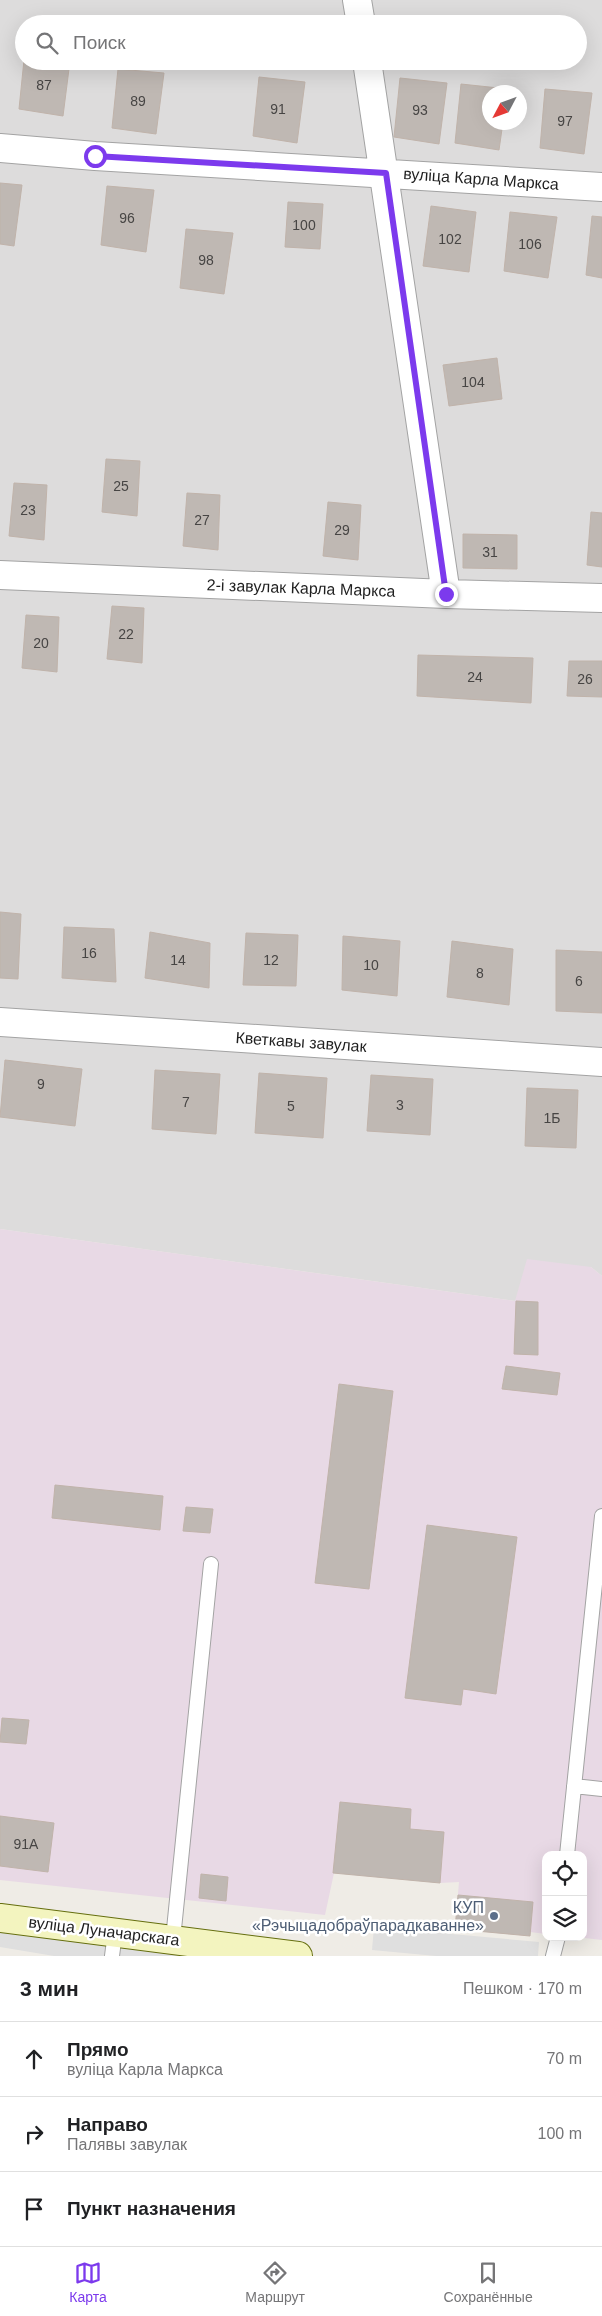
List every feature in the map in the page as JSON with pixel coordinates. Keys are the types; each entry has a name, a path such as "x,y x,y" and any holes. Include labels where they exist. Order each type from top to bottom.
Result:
{"street":[{"path":"358,0 360,15"},
{"path":"369,70 386,173 446,594"},
{"name":"вуліца Карла Маркса","path":"0,148 95,156 602,187"},
{"name":"2-і завулак Карла Маркса","path":"0,575 446,594 602,598"},
{"name":"Кветкавы завулак","path":"0,1022 602,1062"},
{"name":"вуліца Луначарскага","path":"0,1918 113,1945 173,1939 298,1956"}],"lane":[{"path":"567,1851 602,1516"},
{"path":"173,1939 212,1564"},
{"path":"574,1786 602,1789"},
{"path":"553,1956 557,1941"}],"shaded area":[{"path":"0,0 602,0 602,1276 591,1267 516,1301 0,1229"},
{"path":"0,1229 515,1301 527,1259 591,1267 602,1276 602,1940 587,1938 587,1851 542,1851 542,1934 530,1932 530,1936 455,1929 459,1882 440,1883 334,1873 325,1915 0,1880"},
{"path":"0,1918 298,1956 54,1956 0,1947"},
{"path":"374,1927 539,1942 538,1956 436,1956 372,1950"}],"building":[{"path":"23,70 69,70 63,116 19,109"},
{"path":"118,70 164,73 156,134 112,128"},
{"path":"259,77 305,82 297,143 253,136"},
{"path":"400,78 447,83 439,144 394,137"},
{"path":"461,84 482,86 482,130 502,130 499,150 455,143"},
{"path":"545,89 592,93 584,154 540,148"},
{"path":"0,183 22,185 14,246 0,244"},
{"path":"107,186 154,190 146,252 101,245"},
{"path":"288,202 323,204 320,249 285,247"},
{"path":"431,206 476,212 469,272 423,266"},
{"path":"510,212 557,217 548,278 504,271"},
{"path":"592,216 602,217 602,278 586,275"},
{"path":"186,229 233,233 224,294 180,288"},
{"path":"497,358 502,399 449,406 443,365"},
{"path":"106,459 140,461 137,516 102,512"},
{"path":"14,483 47,485 44,540 9,536"},
{"path":"187,493 220,495 218,550 183,546"},
{"path":"328,502 361,505 358,560 323,556"},
{"path":"591,512 602,513 602,567 587,565"},
{"path":"463,534 517,535 517,569 463,568"},
{"path":"112,606 144,608 142,663 107,659"},
{"path":"26,615 59,617 57,672 22,668"},
{"path":"418,655 533,658 531,703 417,696"},
{"path":"569,661 602,661 602,697 567,696"},
{"path":"0,912 21,914 18,979 0,978"},
{"path":"64,927 114,929 116,982 62,978"},
{"path":"150,932 210,943 209,988 145,978"},
{"path":"246,933 298,935 296,986 243,985"},
{"path":"343,936 400,941 397,996 342,990"},
{"path":"452,941 513,949 509,1005 447,997"},
{"path":"556,950 602,952 602,1013 556,1011"},
{"path":"5,1060 82,1069 75,1126 0,1117"},
{"path":"155,1070 220,1074 216,1134 152,1129"},
{"path":"259,1073 327,1078 323,1138 255,1133"},
{"path":"371,1075 433,1079 430,1135 367,1131"},
{"path":"527,1088 578,1090 576,1148 525,1146"},
{"path":"516,1301 538,1302 538,1355 514,1354"},
{"path":"506,1366 560,1373 557,1395 502,1389"},
{"path":"339,1384 393,1391 369,1589 315,1583"},
{"path":"55,1485 163,1496 160,1530 52,1518"},
{"path":"186,1507 213,1509 210,1533 183,1531"},
{"path":"427,1525 517,1537 496,1694 463,1689 461,1705 405,1698"},
{"path":"2,1718 29,1720 26,1744 0,1742"},
{"path":"340,1802 411,1809 410,1829 444,1832 440,1883 333,1873"},
{"path":"0,1816 54,1823 48,1872 0,1866"},
{"path":"201,1874 228,1877 226,1901 199,1898"},
{"name":"КУП «Рэчыцадобраўпарадкаванне»","path":"458,1895 533,1902 530,1936 455,1929"}],"place":[{"name":"КУП «Рэчыцадобраўпарадкаванне»","path":"494,1916"}],"route":[{"path":"95,156 386,173 446,594"}]}
